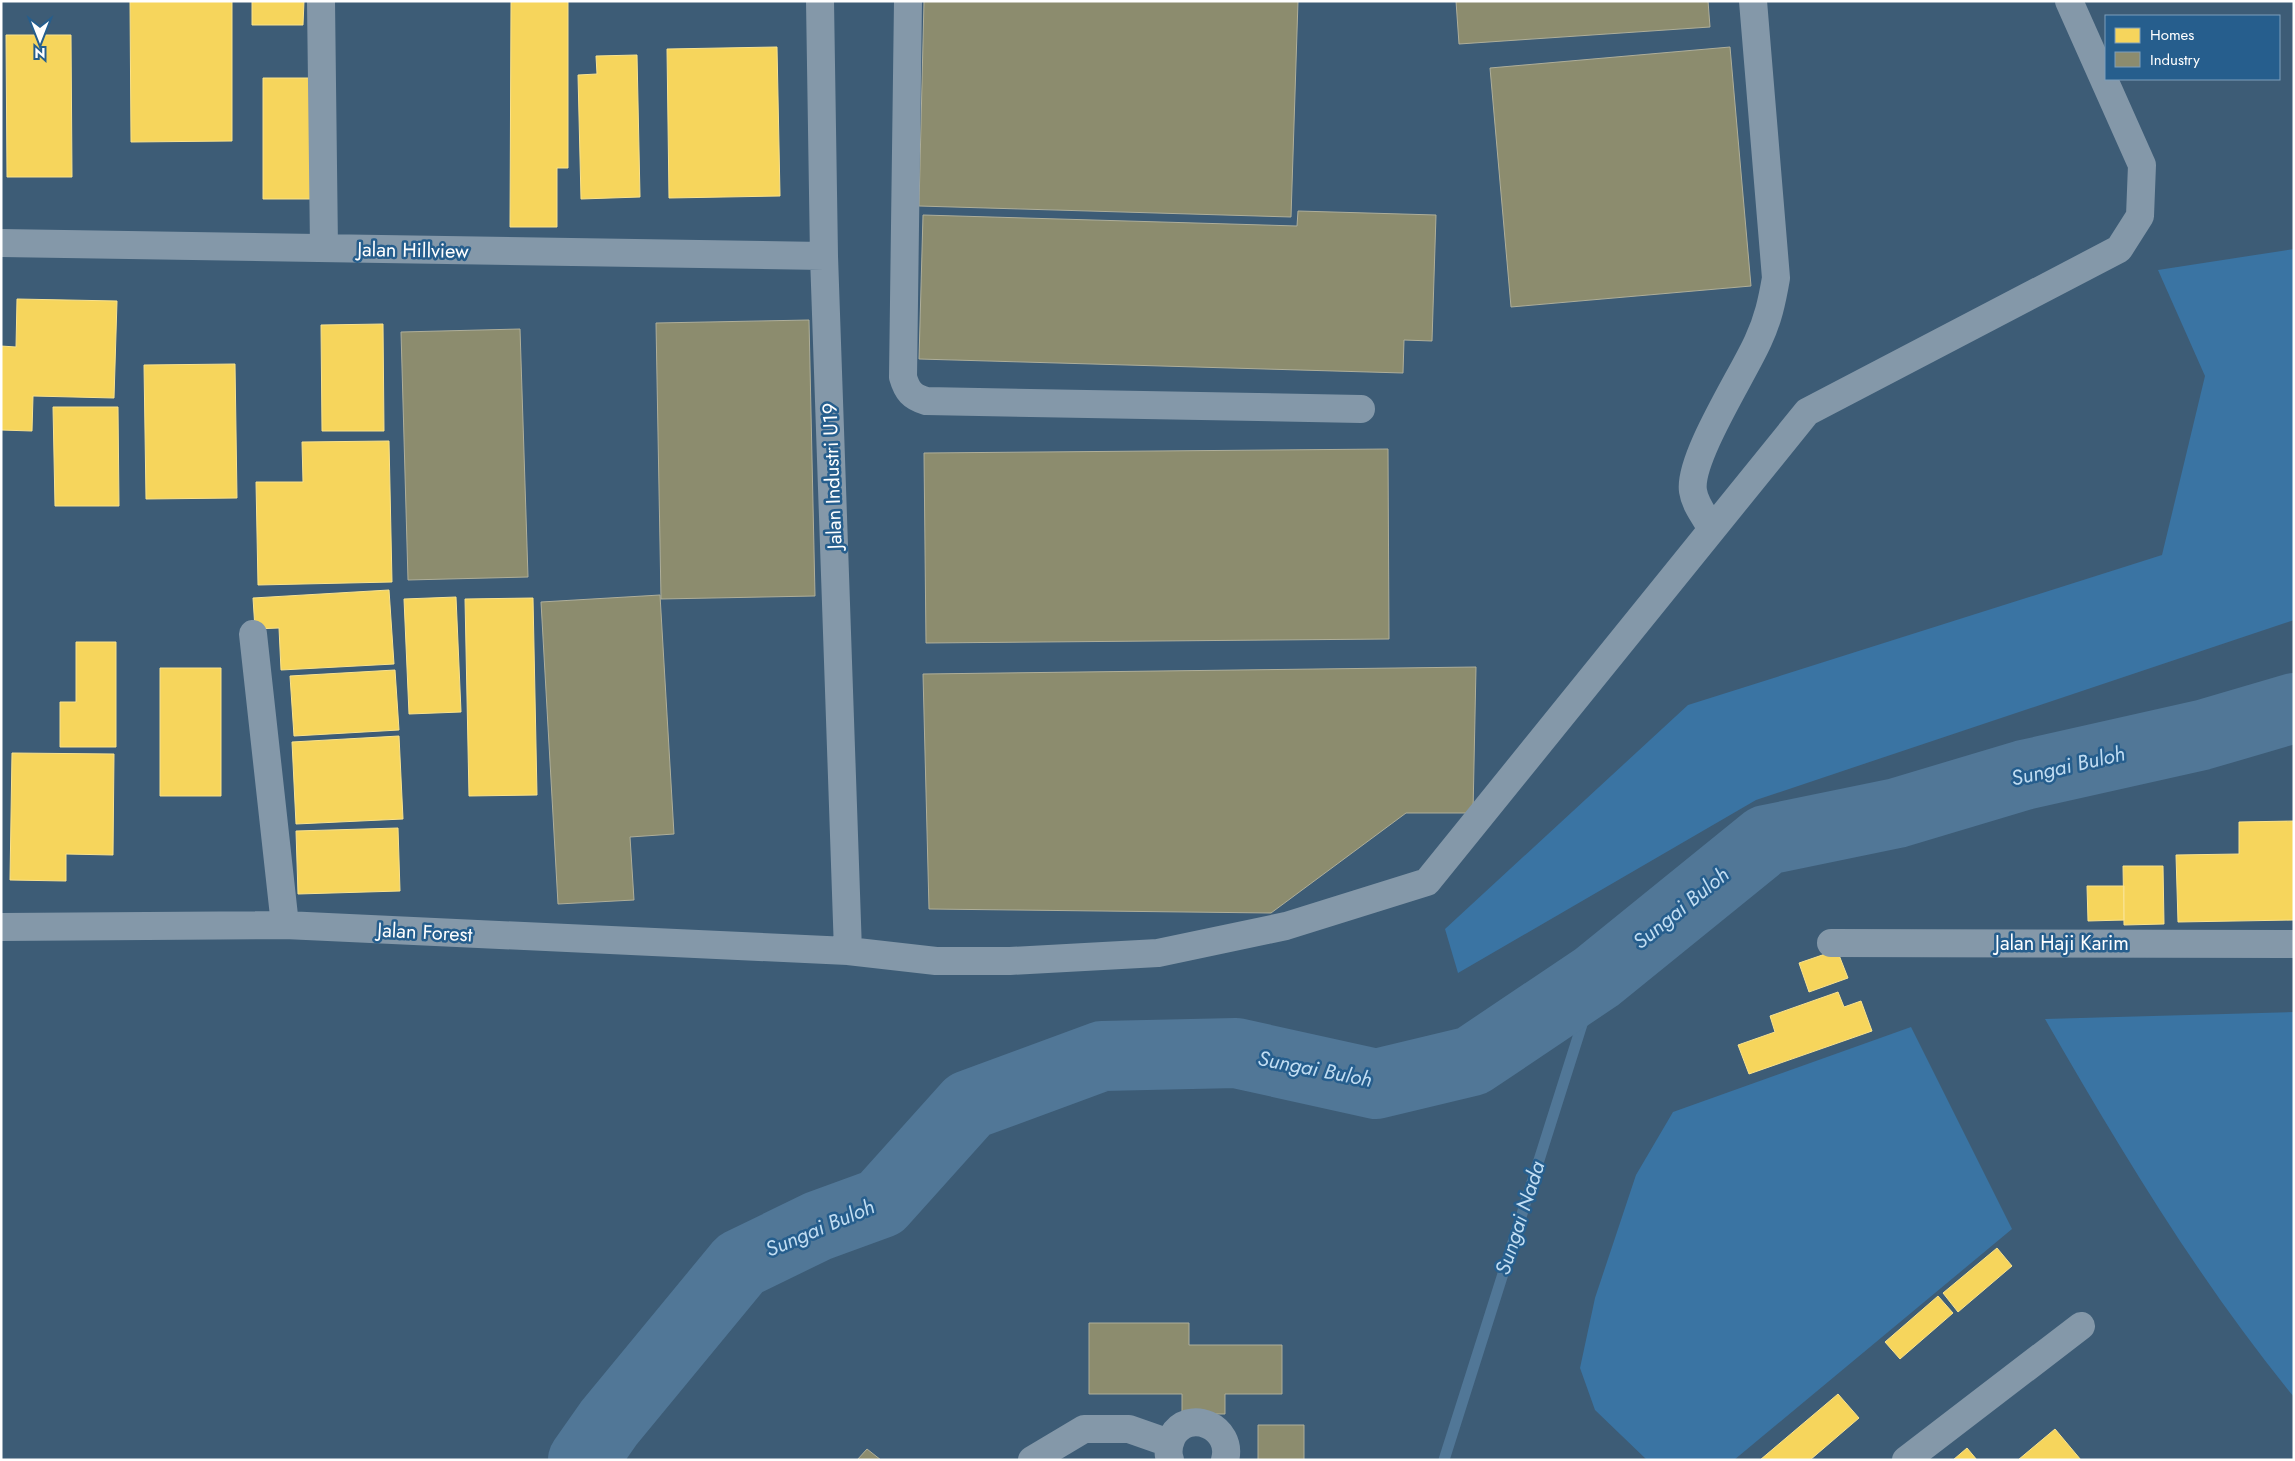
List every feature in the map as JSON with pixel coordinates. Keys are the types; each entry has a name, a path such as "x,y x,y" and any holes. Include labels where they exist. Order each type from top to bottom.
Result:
{"street":[{"path":"321,1 324,248"},
{"name":"Jalan Industri U19","path":"820,1 824,256 848,951"},
{"path":"908,1 903,377 906,389 915,398 926,401 1361,409"},
{"path":"1712,529 1700,509 1693,492 1694,473 1739,375 1758,342 1771,310 1776,278 1754,1"},
{"name":"Jalan Forest","path":"1,927 285,925 848,951 936,961 1010,961 1158,953 1286,926 1427,882 1807,412 2119,249 2140,216 2142,165 2069,1"},
{"name":"Jalan Hillview","path":"1,244 824,256"},
{"path":"254,634 285,925"},
{"name":"Jalan Haji Karim","path":"1831,943 2294,944"},
{"path":"1906,1460 2081,1326"},
{"path":"1032,1460 1084,1428 1129,1429 1170,1451 1175,1432 1185,1425 1197,1421 1219,1430 1225,1441 1227,1453 1225,1460"}],"shaded area":[{"path":"2294,249 2294,620 1756,800 1458,973 1445,929 1688,705 2162,555 2205,376 2158,270"},
{"path":"2294,1012 2294,1397 2259,1353 2193,1261 2102,1117 2045,1019"},
{"path":"1911,1027 2012,1229 1734,1460 1647,1460 1595,1410 1580,1368 1595,1298 1636,1175 1673,1112"}],"building: Homes":[{"path":"130,1 232,1 232,141 131,142"},
{"path":"252,1 304,1 303,25 252,25"},
{"path":"511,1 568,1 568,168 557,168 557,227 510,227"},
{"path":"6,35 71,35 72,177 7,177"},
{"path":"777,47 780,196 669,198 667,49"},
{"path":"637,55 640,197 581,199 578,75 597,74 596,56"},
{"path":"263,78 320,78 320,199 263,199"},
{"path":"17,299 117,301 114,398 33,396 32,431 1,430 1,346 16,347"},
{"path":"383,324 384,431 322,431 321,325"},
{"path":"235,364 237,498 146,499 144,365"},
{"path":"53,407 118,407 119,506 55,506"},
{"path":"389,441 392,582 258,585 256,482 303,482 302,442"},
{"path":"389,590 394,664 281,670 279,628 255,629 253,598"},
{"path":"456,597 461,712 409,714 404,599"},
{"path":"533,598 537,795 469,796 465,599"},
{"path":"76,642 116,642 116,747 60,747 60,702 76,702"},
{"path":"160,668 221,668 221,796 160,796"},
{"path":"395,670 399,730 294,736 290,676"},
{"path":"399,736 403,819 296,824 292,742"},
{"path":"12,753 114,754 113,855 66,854 66,881 10,880"},
{"path":"2294,821 2294,920 2178,922 2176,855 2239,854 2239,822"},
{"path":"398,828 400,891 298,894 296,831"},
{"path":"2123,866 2163,866 2164,924 2124,925"},
{"path":"2087,886 2124,886 2124,920 2088,921"},
{"path":"1837,950 1848,978 1809,992 1799,963"},
{"path":"1838,992 1844,1007 1861,1001 1872,1031 1749,1074 1738,1045 1775,1032 1770,1016"},
{"path":"1997,1248 2012,1266 1958,1312 1943,1293"},
{"path":"1938,1296 1953,1313 1900,1359 1885,1342"},
{"path":"1838,1394 1859,1418 1810,1460 1760,1460"},
{"path":"2055,1429 2081,1460 2018,1460"},
{"path":"1967,1448 1977,1460 1953,1460"}],"building: Industry":[{"path":"924,1 1298,1 1291,217 919,206"},
{"path":"1456,1 1708,1 1710,27 1459,44"},
{"path":"1730,47 1751,286 1511,307 1490,68"},
{"path":"1298,211 1436,215 1432,341 1404,340 1403,373 919,359 923,215 1297,226"},
{"path":"809,320 815,596 661,599 656,323"},
{"path":"520,329 528,577 408,580 401,332"},
{"path":"1388,449 1389,639 926,643 924,453"},
{"path":"660,595 674,834 630,837 634,900 558,904 541,602"},
{"path":"1476,667 1473,813 1406,813 1271,913 929,909 923,674"},
{"path":"1089,1323 1189,1323 1189,1345 1282,1345 1282,1394 1225,1394 1225,1414 1182,1414 1182,1394 1089,1394"},
{"path":"1258,1425 1304,1425 1304,1460 1258,1460"},
{"path":"867,1449 881,1460 857,1460"}],"waterway":[{"name":"Sungai Buloh","path":"583,1460 609,1423 740,1264 818,1226 881,1203 969,1105 1102,1056 1236,1053 1376,1084 1472,1061 1597,977 1766,840 1897,813 2024,775 2202,735 2294,708"},
{"name":"Sungai Nada","path":"1444,1460 1597,977"}]}
